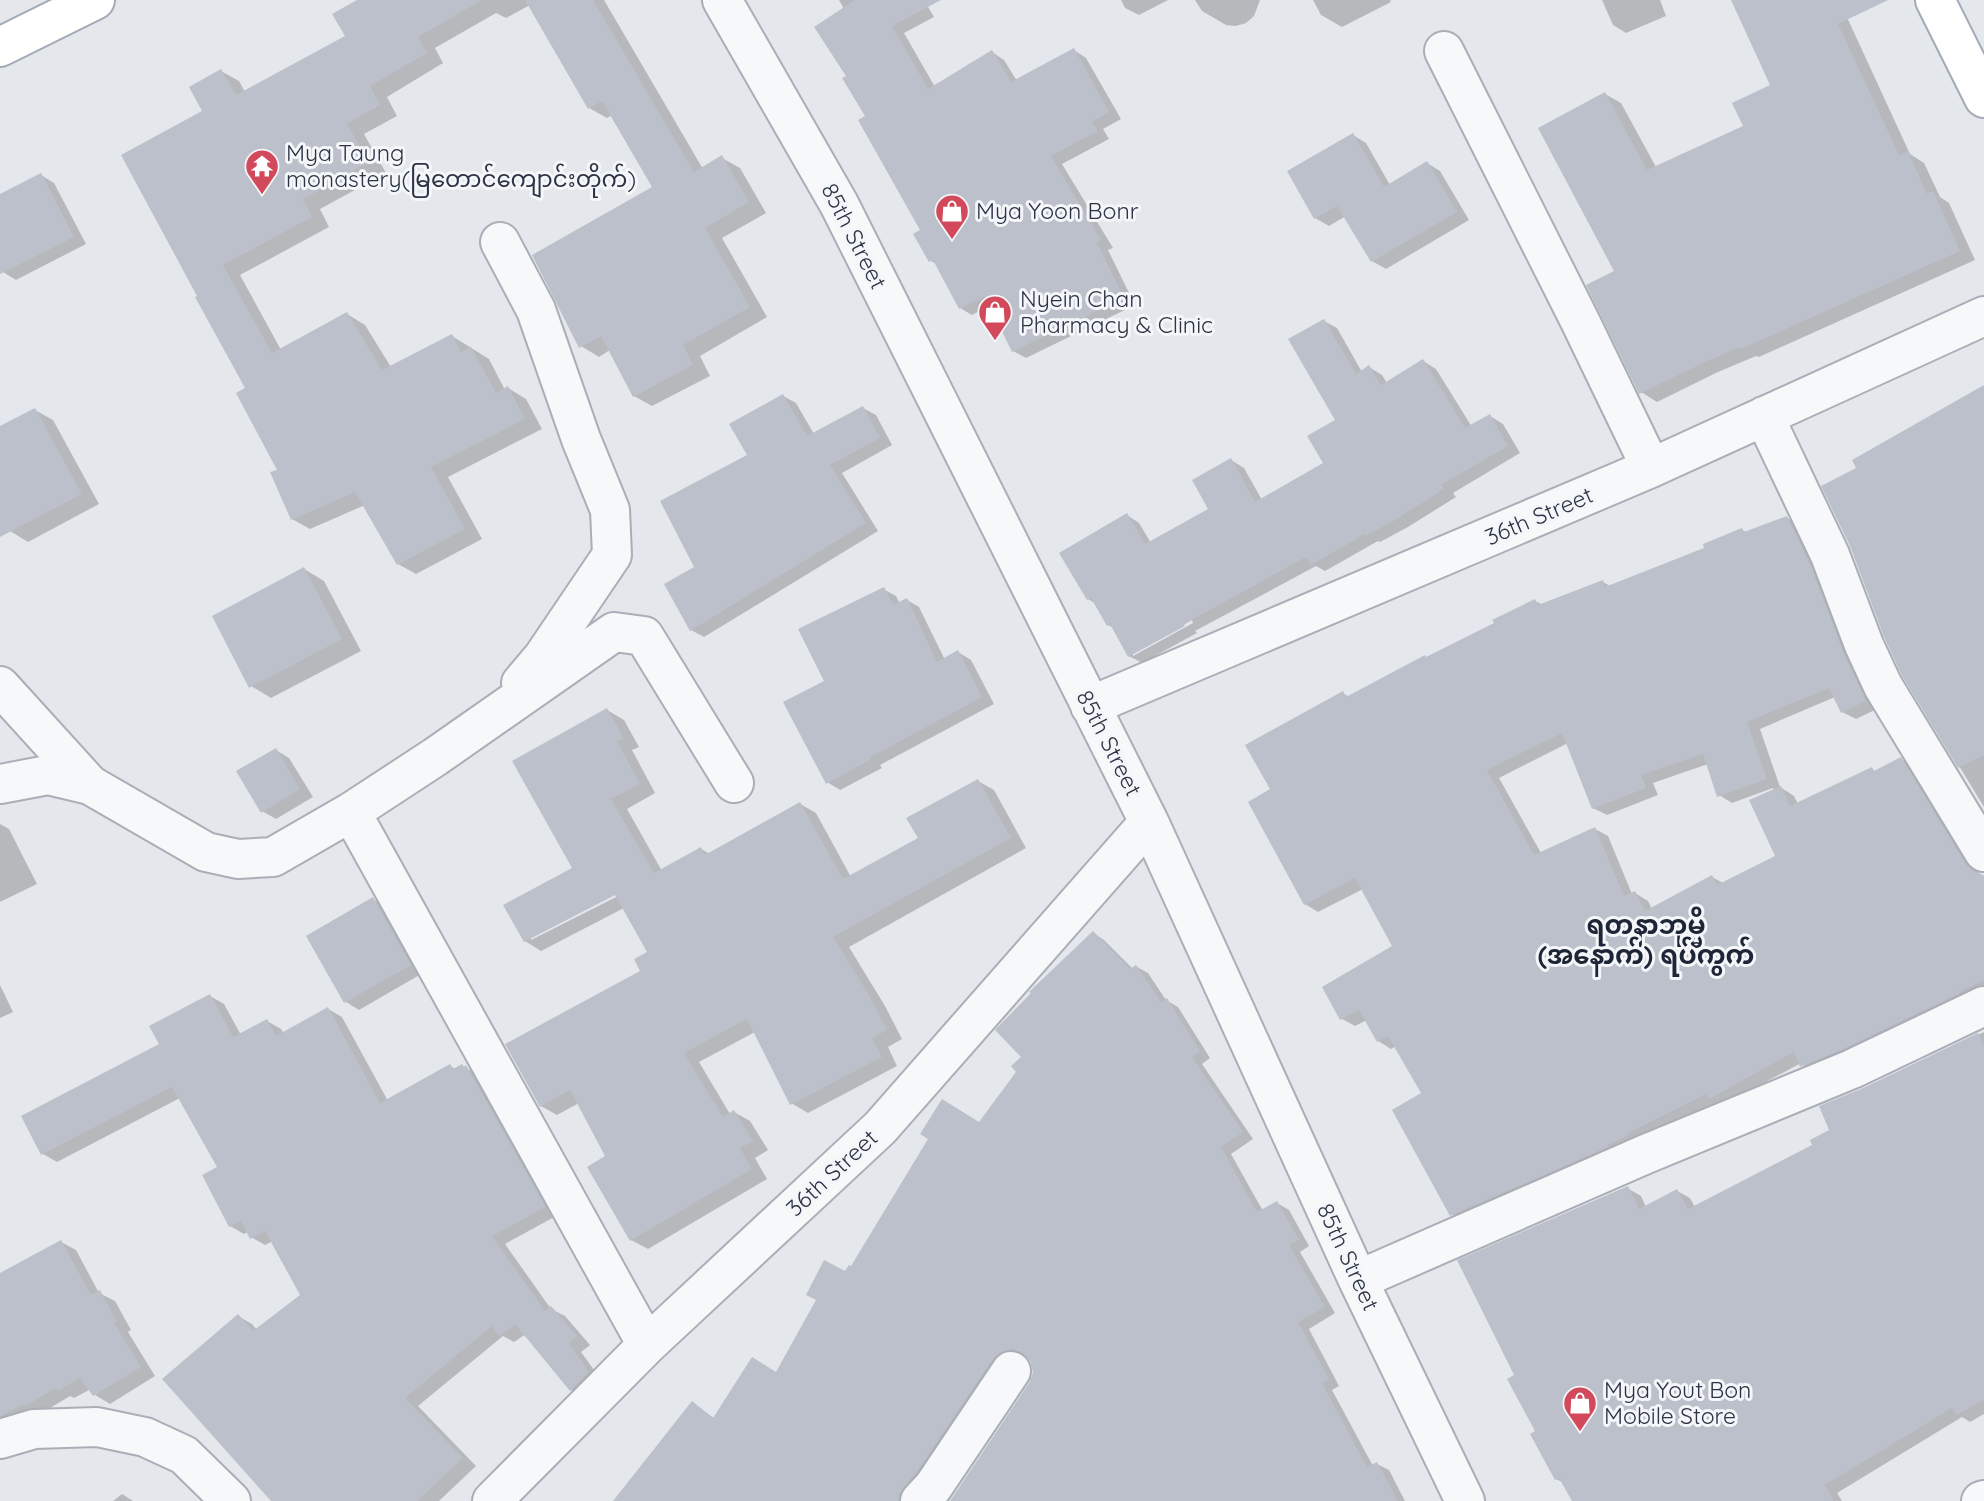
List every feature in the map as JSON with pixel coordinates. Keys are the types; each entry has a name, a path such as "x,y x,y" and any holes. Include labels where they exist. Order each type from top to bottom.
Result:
{"main road":[{"path":"0,47 95,0"},
{"path":"1935,0 1984,99"}],"street":[{"name":"85th Street","path":"722,0 839,204 1149,822 1358,1280 1465,1501"},
{"path":"1444,51 1651,468"},
{"path":"435,757 505,704 544,657 612,555 610,510 536,310 500,242"},
{"name":"36th Street","path":"1090,706 1651,468 1984,316"},
{"path":"1764,416 1830,555 1864,645 1883,686 1984,852"},
{"path":"0,784 48,775 89,785 206,852 238,859 273,857 351,813 614,632 644,636 734,783"},
{"path":"0,685 89,785"},
{"path":"351,813 647,1345"},
{"name":"36th Street","path":"492,1501 647,1345 880,1128 1149,822"},
{"path":"1358,1280 1646,1154 1852,1069 1984,1006"},
{"path":"920,1501 933,1487 1012,1371"},
{"path":"0,1439 34,1429 97,1427 145,1437 184,1455 231,1501"}],"building":[{"path":"357,0 482,0 418,37 427,53 370,86 380,105 347,124 369,162 303,199 312,217 223,265 272,353 347,312 382,370 452,334 461,352 471,347 496,393 508,386 525,419 431,467 465,529 397,565 355,492 291,520 270,472 277,470 236,393 245,388 121,155 202,111 189,87 221,69 236,95 345,36 332,14"},
{"path":"525,0 593,0 694,172 722,155 749,202 705,228 750,307 683,345 693,365 633,397 601,336 579,348 532,255 652,187 602,101 588,109"},
{"path":"855,0 941,0 892,26 928,89 992,50 1011,82 1074,48 1109,112 1092,122 1098,131 1051,156 1101,240 1097,243 1124,298 1012,352 985,296 959,309 933,260 929,262 913,234 920,230 858,120 865,116 842,78 846,76 814,27"},
{"path":"1731,0 1888,0 1838,24 1899,155 1908,151 1927,194 1933,191 1960,251 1741,349 1740,347 1701,364 1639,394 1586,285 1614,271 1538,128 1605,92 1647,170 1743,126 1732,103 1770,85"},
{"path":"1353,133 1384,187 1427,161 1457,212 1371,262 1337,206 1314,219 1287,171"},
{"path":"41,173 74,237 0,274 0,194"},
{"path":"1324,319 1356,374 1369,365 1381,385 1423,359 1465,428 1490,414 1508,446 1441,485 1444,489 1395,520 1311,565 1306,557 1128,657 1110,624 1107,626 1091,598 1087,600 1059,553 1127,513 1145,544 1208,509 1192,480 1231,458 1255,502 1323,463 1307,436 1335,420 1288,339"},
{"path":"1984,385 1984,755 1958,768 1902,676 1884,637 1850,546 1821,486 1856,468 1852,460"},
{"path":"783,394 807,436 863,406 880,438 830,465 866,523 690,631 664,584 694,567 660,501 747,455 729,424"},
{"path":"35,408 82,494 0,537 0,426"},
{"path":"1787,516 1810,564 1844,654 1866,701 1841,713 1829,688 1747,722 1767,779 1717,797 1703,754 1641,775 1646,788 1592,809 1562,733 1487,770 1534,855 1595,827 1624,896 1635,891 1645,911 1712,875 1717,885 1775,856 1749,800 1781,786 1790,806 1872,767 1874,771 1901,757 1965,863 1984,876 1984,980 1843,1049 1800,1067 1794,1052 1709,1099 1706,1094 1626,1134 1627,1136 1607,1145 1608,1147 1450,1216 1392,1110 1421,1093 1388,1036 1377,1042 1359,1010 1340,1020 1322,987 1392,946 1355,878 1304,905 1248,802 1270,789 1245,745 1343,691 1346,697 1425,655 1426,657 1494,623 1492,620 1535,599 1538,605 1603,580 1605,587 1704,548 1703,544 1742,528 1744,532"},
{"path":"304,567 342,639 249,688 212,616"},
{"path":"884,587 893,605 907,598 937,662 958,650 982,697 826,784 783,702 824,681 798,629"},
{"path":"607,708 624,738 617,741 640,784 611,799 654,873 701,847 705,855 800,802 843,879 918,838 906,818 978,779 1011,838 833,937 887,1030 872,1038 882,1057 790,1105 747,1019 684,1053 723,1117 734,1110 753,1141 740,1148 752,1169 630,1241 587,1167 605,1156 570,1090 540,1107 505,1044 640,971 634,959 647,952 615,895 524,942 503,905 572,868 512,761"},
{"path":"276,748 300,789 261,813 236,771"},
{"path":"373,897 411,965 344,1003 306,936"},
{"path":"1093,931 1130,969 1136,965 1161,1002 1167,998 1200,1051 1192,1057 1243,1132 1221,1147 1257,1212 1277,1201 1299,1240 1289,1245 1325,1307 1298,1322 1329,1379 1322,1383 1367,1467 1377,1462 1398,1501 950,1501 1029,1383 1033,1372 1030,1361 1023,1353 1012,1349 1001,1352 993,1359 904,1487 899,1501 613,1501 692,1401 713,1418 752,1357 776,1372 816,1300 806,1295 824,1260 845,1271 851,1266 928,1139 920,1134 942,1099 979,1122 1016,1072 1011,1066 1021,1057 995,1030 1031,993 1029,992"},
{"path":"210,994 233,1037 267,1019 276,1036 328,1007 380,1103 450,1064 453,1069 462,1064 464,1067 466,1065 546,1207 492,1236 545,1311 551,1306 577,1336 569,1343 589,1372 570,1391 515,1324 499,1336 492,1326 405,1398 463,1458 417,1501 271,1501 162,1379 238,1314 253,1331 300,1295 265,1231 250,1239 241,1221 229,1227 202,1175 217,1167 172,1087 41,1155 21,1116 159,1044 149,1026"},
{"path":"1978,1033 1984,1047 1984,1400 1956,1415 1952,1408 1825,1485 1834,1501 1572,1501 1559,1478 1555,1480 1530,1434 1535,1431 1507,1379 1514,1375 1457,1260 1628,1186 1639,1209 1677,1189 1688,1209 1812,1145 1810,1140 1829,1130 1819,1106"},
{"path":"61,1240 91,1295 100,1290 117,1322 114,1323 141,1367 93,1396 80,1378 58,1391 56,1388 25,1406 24,1404 0,1416 0,1273"}],"place":[{"name":"Mya Taung monastery(မြတောင်ကျောင်းတိုက်)","path":"262,196"},
{"name":"Mya Yoon Bonr","path":"952,241"},
{"name":"Nyein Chan Pharmacy & Clinic","path":"995,342"},
{"name":"Mya Yout Bon Mobile Store","path":"1580,1433"}],"district":[{"name":"ရတနာဘုမ္မိ (အနောက်) ရပ်ကွက်","path":"1646,940"}]}
